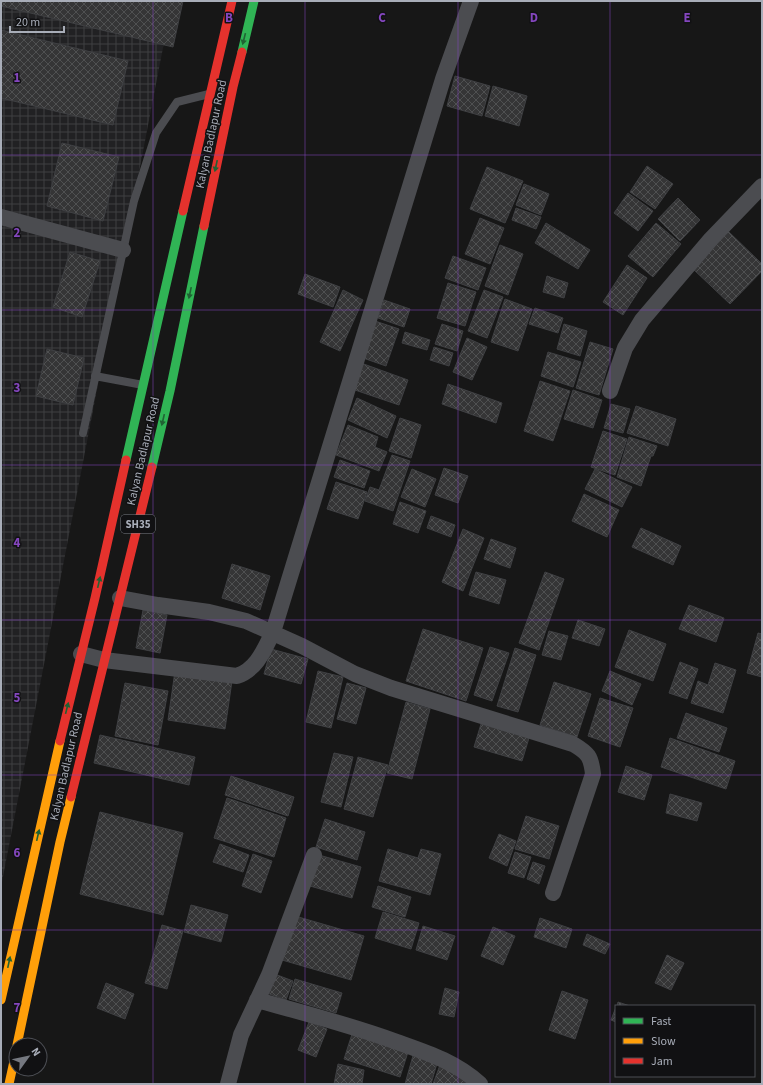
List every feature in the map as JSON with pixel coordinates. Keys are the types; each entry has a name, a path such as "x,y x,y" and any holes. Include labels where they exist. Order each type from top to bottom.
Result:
{"main road":[{"name":"Kalyan Badlapur Road","path":"19,1037 60,842 120,598 152,453 170,391 221,90 232,1"},
{"name":"Kalyan Badlapur Road","path":"1,1000 59,743 132,449 143,385 221,90 254,1"}],"street":[{"path":"81,654 104,660 237,676 246,673 254,666 262,655 273,632 443,80 471,1"},
{"path":"610,391 625,348 642,320 712,239 762,186"},
{"path":"1,217 123,250"},
{"path":"120,598 208,612 246,620 315,652 355,674 391,688 573,744 585,751 592,763 593,774 553,893"},
{"path":"228,1084 241,1035 269,975 314,855"},
{"path":"257,1000 360,1028 426,1052 451,1062 469,1074 480,1084"}],"lane":[{"path":"83,433 134,201 156,133 177,102 221,90"},
{"path":"95,376 143,385"}],"shaded area":[{"path":"1,1 172,1 1,887"}],"building":[{"path":"1,1 183,1 173,47 1,6"},
{"path":"1,30 128,61 113,125 1,98"},
{"path":"455,76 490,86 482,116 447,106"},
{"path":"493,86 527,96 519,126 485,116"},
{"path":"62,143 119,157 103,221 47,206"},
{"path":"647,166 673,184 655,209 630,192"},
{"path":"487,167 523,181 505,223 470,209"},
{"path":"524,184 549,194 541,215 516,205"},
{"path":"628,193 653,211 638,231 614,213"},
{"path":"678,198 700,220 680,241 658,219"},
{"path":"516,208 541,217 536,229 512,220"},
{"path":"480,218 504,228 490,264 465,254"},
{"path":"546,223 590,250 578,269 535,243"},
{"path":"656,223 681,244 653,277 628,256"},
{"path":"728,231 762,264 762,271 730,304 692,268"},
{"path":"500,245 523,254 508,295 485,286"},
{"path":"70,252 100,261 82,317 53,307"},
{"path":"453,256 486,268 478,290 445,278"},
{"path":"627,265 647,278 623,315 603,302"},
{"path":"305,274 340,287 333,307 298,294"},
{"path":"547,276 568,283 564,298 543,292"},
{"path":"448,283 476,292 465,326 437,318"},
{"path":"343,290 363,300 340,351 320,342"},
{"path":"484,290 503,297 487,338 468,331"},
{"path":"505,299 532,309 518,351 491,342"},
{"path":"384,300 410,309 404,327 378,318"},
{"path":"535,308 563,318 558,333 529,324"},
{"path":"375,321 399,329 386,366 363,358"},
{"path":"442,324 463,331 457,351 435,344"},
{"path":"564,324 587,331 580,356 557,349"},
{"path":"405,332 430,340 427,350 402,343"},
{"path":"467,338 487,347 472,380 453,372"},
{"path":"590,342 613,349 599,395 576,388"},
{"path":"434,347 453,353 449,366 430,360"},
{"path":"47,349 84,358 73,405 36,396"},
{"path":"548,352 581,362 573,387 541,376"},
{"path":"361,363 408,380 399,405 352,389"},
{"path":"540,381 570,391 553,441 524,431"},
{"path":"448,384 502,403 496,423 442,404"},
{"path":"573,390 602,400 593,428 564,419"},
{"path":"357,398 396,416 387,438 348,420"},
{"path":"611,404 630,409 623,433 604,428"},
{"path":"636,406 676,419 668,446 627,433"},
{"path":"400,418 421,425 411,458 389,451"},
{"path":"348,425 378,437 375,447 387,452 379,471 336,455"},
{"path":"603,431 627,439 615,475 591,467"},
{"path":"629,437 657,446 653,456 651,456 641,486 617,477"},
{"path":"392,455 410,461 393,511 365,501 370,487 379,490"},
{"path":"340,460 370,471 364,488 334,477"},
{"path":"444,468 468,476 458,503 435,495"},
{"path":"412,469 436,479 425,507 401,497"},
{"path":"595,469 632,487 622,507 585,489"},
{"path":"336,482 367,492 358,519 327,509"},
{"path":"584,494 619,510 607,537 572,521"},
{"path":"400,502 426,511 418,533 393,524"},
{"path":"431,516 455,525 451,537 427,528"},
{"path":"641,528 681,546 673,565 632,547"},
{"path":"463,529 484,538 463,591 442,582"},
{"path":"491,539 516,548 510,568 484,559"},
{"path":"232,564 270,576 260,610 222,598"},
{"path":"476,572 506,580 499,604 469,595"},
{"path":"545,572 564,579 539,650 519,643"},
{"path":"689,605 724,618 716,642 679,629"},
{"path":"143,610 167,615 160,653 136,648"},
{"path":"578,620 605,629 599,646 572,638"},
{"path":"423,629 483,648 466,701 406,681"},
{"path":"629,630 666,644 653,681 615,667"},
{"path":"549,631 568,636 561,660 542,655"},
{"path":"758,633 762,634 762,677 747,673"},
{"path":"490,647 509,653 492,701 474,695"},
{"path":"515,648 536,655 518,712 497,706"},
{"path":"271,649 308,659 301,684 264,674"},
{"path":"680,662 698,669 687,699 669,693"},
{"path":"715,663 736,670 723,713 691,703 698,681 708,685"},
{"path":"175,671 232,681 225,729 168,720"},
{"path":"318,671 343,677 331,728 306,722"},
{"path":"610,671 641,684 632,705 602,691"},
{"path":"554,682 591,694 577,737 540,725"},
{"path":"125,683 168,691 158,745 115,736"},
{"path":"347,683 366,688 356,724 337,719"},
{"path":"600,698 633,708 620,747 588,736"},
{"path":"406,702 430,709 412,779 387,773"},
{"path":"686,713 727,728 719,752 677,738"},
{"path":"481,724 529,738 522,761 474,747"},
{"path":"100,735 195,757 189,785 94,763"},
{"path":"670,738 735,761 726,789 661,767"},
{"path":"334,753 353,757 341,807 321,802"},
{"path":"358,757 388,765 373,817 344,809"},
{"path":"626,766 652,775 644,800 618,792"},
{"path":"231,776 294,797 288,816 225,795"},
{"path":"670,794 702,803 697,821 666,813"},
{"path":"227,798 286,818 274,857 214,838"},
{"path":"100,812 183,833 163,915 80,894"},
{"path":"526,816 559,826 549,859 515,849"},
{"path":"325,819 365,832 357,860 316,847"},
{"path":"499,834 516,841 507,866 489,858"},
{"path":"220,844 249,855 243,872 213,862"},
{"path":"388,849 418,858 421,849 441,854 430,895 379,881"},
{"path":"515,852 531,857 524,878 508,873"},
{"path":"253,854 272,861 261,893 242,886"},
{"path":"319,855 361,867 352,898 310,886"},
{"path":"533,862 545,866 539,884 527,879"},
{"path":"378,886 411,897 405,917 372,907"},
{"path":"191,905 228,915 221,942 184,932"},
{"path":"383,912 419,923 411,949 375,938"},
{"path":"295,916 364,936 351,980 282,960"},
{"path":"540,918 572,929 566,948 534,937"},
{"path":"162,925 183,931 167,989 145,983"},
{"path":"423,926 455,936 447,960 416,950"},
{"path":"493,927 515,936 503,965 481,956"},
{"path":"587,934 610,944 605,954 583,945"},
{"path":"667,955 684,963 671,990 655,983"},
{"path":"272,973 293,981 286,1000 264,992"},
{"path":"295,979 342,993 336,1013 289,999"},
{"path":"106,983 134,994 125,1019 97,1008"},
{"path":"445,988 459,992 454,1017 439,1014"},
{"path":"562,991 588,1000 575,1039 549,1030"},
{"path":"618,1002 627,1005 617,1005"},
{"path":"615,1010 615,1022 611,1020"},
{"path":"309,1022 327,1029 316,1057 298,1050"},
{"path":"353,1031 409,1049 400,1077 344,1059"},
{"path":"414,1052 438,1060 431,1084 405,1084"},
{"path":"338,1064 364,1070 362,1084 334,1084"},
{"path":"440,1065 469,1077 466,1084 433,1084"}],"traffic: fast":[{"path":"242,52 254,1"},
{"path":"126,460 183,211"},
{"path":"152,467 170,391 204,226"}],"traffic: slow":[{"path":"1,1000 60,741"},
{"path":"19,1037 71,797"},
{"path":"9,1084 11,1077"}],"traffic: jam":[{"path":"183,211 232,1"},
{"path":"204,226 233,87 242,52"},
{"path":"60,741 95,598 126,460"},
{"path":"71,797 152,467"}]}
